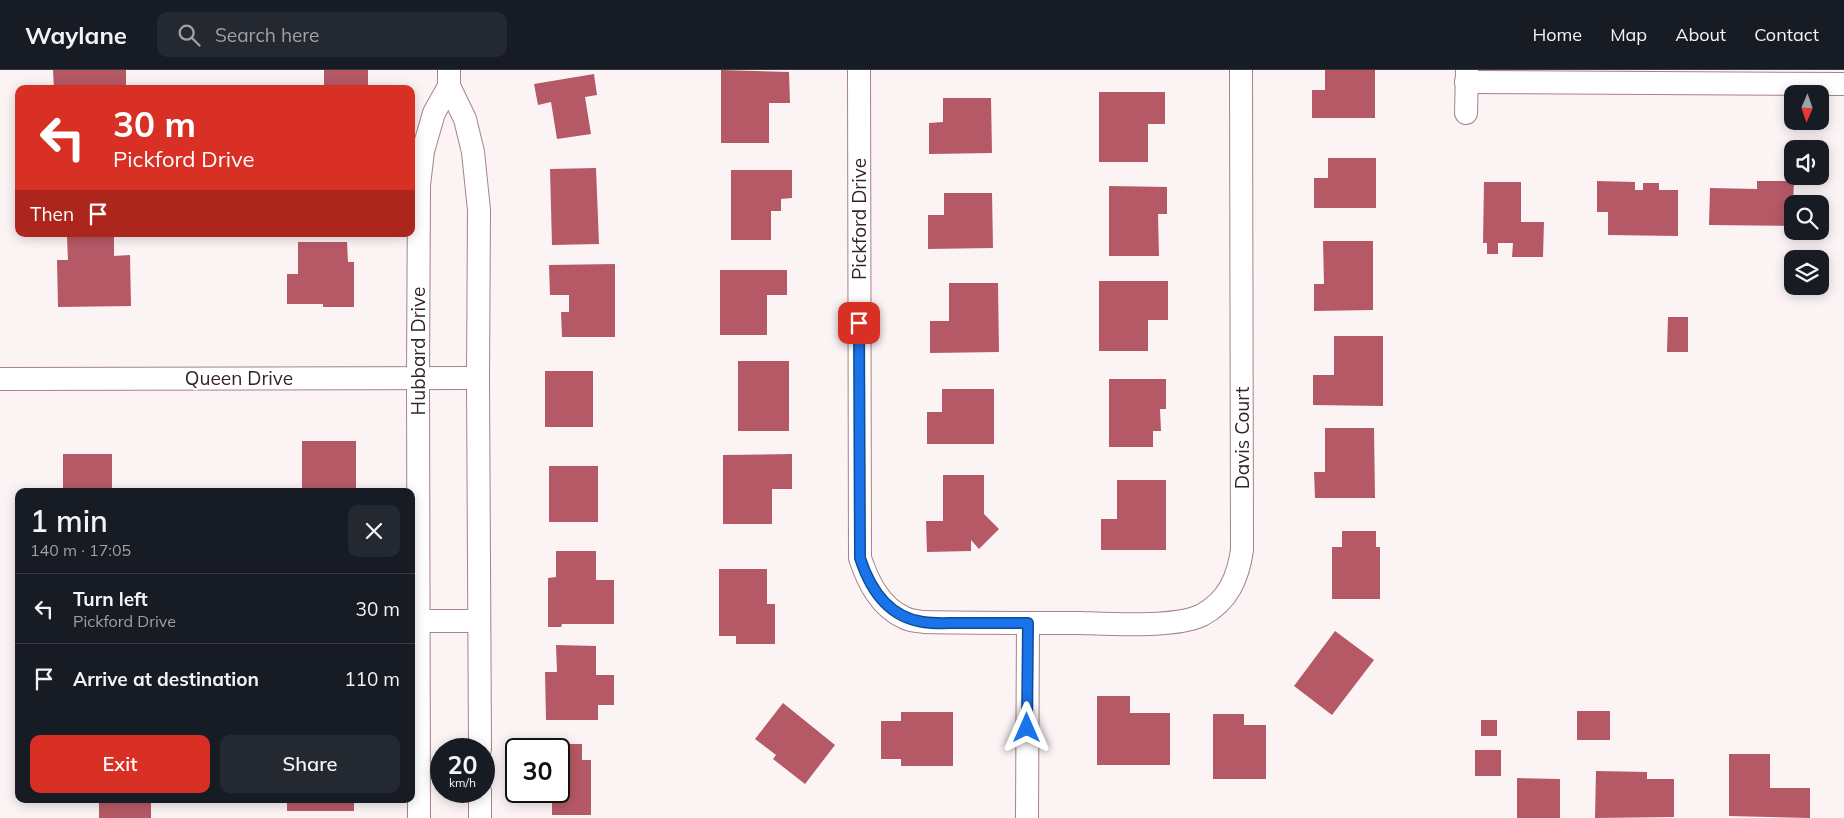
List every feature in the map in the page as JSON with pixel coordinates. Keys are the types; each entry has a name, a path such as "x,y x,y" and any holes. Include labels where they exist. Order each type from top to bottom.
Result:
{"street":[{"name":"Pickford Drive","path":"858,70 860,558 867,578 878,597 906,618 924,622 1028,623"},
{"name":"Davis Court","path":"1028,623 1117,624 1181,622 1201,616 1215,607 1227,595 1234,582 1240,566 1242,550 1241,70"},
{"path":"1466,113 1466,76 1844,84"},
{"name":"Hubbard Drive","path":"419,818 419,184 424,151 434,113 449,78"},
{"name":"Hubbard Drive","path":"449,78 465,119 473,152 479,210 480,738"},
{"name":"Queen Drive","path":"0,379 478,378"},
{"path":"419,621 479,621"},
{"path":"1027,818 1028,623"},
{"path":"480,803 480,818"}],"building":[{"path":"53,70 126,70 126,85 54,85"},
{"path":"324,70 368,70 368,85 324,85"},
{"path":"721,70 789,72 790,103 769,103 769,143 721,143"},
{"path":"1325,70 1375,70 1375,118 1312,118 1312,90 1325,90"},
{"path":"594,74 597,95 585,97 591,134 557,139 551,102 538,105 534,84"},
{"path":"1099,92 1165,92 1165,124 1148,124 1148,162 1099,162"},
{"path":"943,98 991,98 992,153 929,154 929,123 943,122"},
{"path":"1328,158 1376,158 1376,208 1314,208 1314,178 1328,178"},
{"path":"596,168 599,244 552,245 550,169"},
{"path":"731,170 792,170 792,198 781,199 781,211 771,211 771,240 731,240"},
{"path":"1597,181 1635,182 1635,190 1643,190 1643,183 1659,183 1659,190 1678,190 1678,236 1608,235 1608,212 1597,212"},
{"path":"1757,181 1784,181 1784,185 1794,185 1793,195 1784,195 1784,226 1709,225 1710,188 1757,189"},
{"path":"1484,182 1521,182 1521,222 1544,222 1543,257 1512,257 1513,243 1498,243 1498,254 1487,254 1487,243 1483,243"},
{"path":"1109,186 1167,187 1167,214 1158,214 1159,256 1109,256"},
{"path":"944,193 992,193 993,248 928,249 928,215 944,215"},
{"path":"67,237 114,237 114,256 130,255 131,306 58,307 57,260 68,260"},
{"path":"1323,241 1373,241 1373,310 1314,311 1314,284 1324,284"},
{"path":"298,242 347,242 348,262 354,262 354,307 323,307 323,304 287,304 287,274 298,274"},
{"path":"615,264 615,337 562,337 561,312 569,312 569,295 550,295 549,265"},
{"path":"720,270 787,270 787,295 767,295 767,335 720,335"},
{"path":"1099,281 1168,281 1168,320 1148,320 1148,351 1099,351"},
{"path":"949,283 998,283 999,352 930,353 930,321 949,321"},
{"path":"1668,317 1688,317 1688,352 1667,352"},
{"path":"1334,336 1383,336 1383,406 1313,405 1313,375 1334,375"},
{"path":"738,361 789,361 789,431 738,431"},
{"path":"545,371 593,371 593,427 545,427"},
{"path":"1109,379 1166,379 1166,409 1160,409 1161,431 1153,431 1153,447 1109,447"},
{"path":"942,389 994,389 994,444 927,444 927,412 942,412"},
{"path":"1325,428 1374,428 1375,498 1315,498 1314,472 1325,472"},
{"path":"302,441 356,441 356,488 302,488"},
{"path":"63,454 112,454 112,488 63,488"},
{"path":"792,454 792,489 772,489 772,524 723,524 723,455"},
{"path":"549,466 598,466 598,522 549,522"},
{"path":"943,475 984,475 984,514 999,529 979,549 971,540 971,551 927,552 926,521 943,521"},
{"path":"1117,480 1166,480 1166,550 1101,550 1101,519 1117,519"},
{"path":"1342,531 1376,531 1376,547 1380,547 1380,599 1332,599 1332,547 1342,547"},
{"path":"556,551 596,551 596,580 614,580 614,624 562,624 561,627 548,627 548,578 556,577"},
{"path":"719,569 767,569 767,604 775,604 775,644 736,644 736,636 719,636"},
{"path":"1335,631 1374,660 1332,715 1294,686"},
{"path":"556,645 596,646 596,675 614,675 614,705 598,705 598,720 546,720 545,672 557,672"},
{"path":"1097,696 1130,696 1130,713 1170,713 1170,765 1097,765"},
{"path":"783,703 835,745 805,784 773,759 776,755 755,739"},
{"path":"1577,711 1610,711 1610,740 1577,740"},
{"path":"901,712 953,712 953,766 901,766 901,759 881,759 881,721 901,721"},
{"path":"1213,714 1244,714 1244,725 1266,725 1266,779 1213,779"},
{"path":"1481,720 1497,720 1497,736 1481,736"},
{"path":"570,744 582,744 582,760 591,760 591,815 552,815 552,803 570,803"},
{"path":"1475,750 1501,750 1501,776 1475,776"},
{"path":"1729,754 1770,754 1770,788 1810,788 1810,818 1729,816"},
{"path":"1596,771 1647,772 1647,779 1674,779 1674,817 1595,818"},
{"path":"1517,778 1560,779 1560,818 1517,818"},
{"path":"99,803 151,803 151,818 99,818"},
{"path":"287,803 354,803 354,811 287,811"}],"route":[{"path":"859,323 860,558 867,578 878,597 906,618 924,622 1028,623 1027,728"}]}
